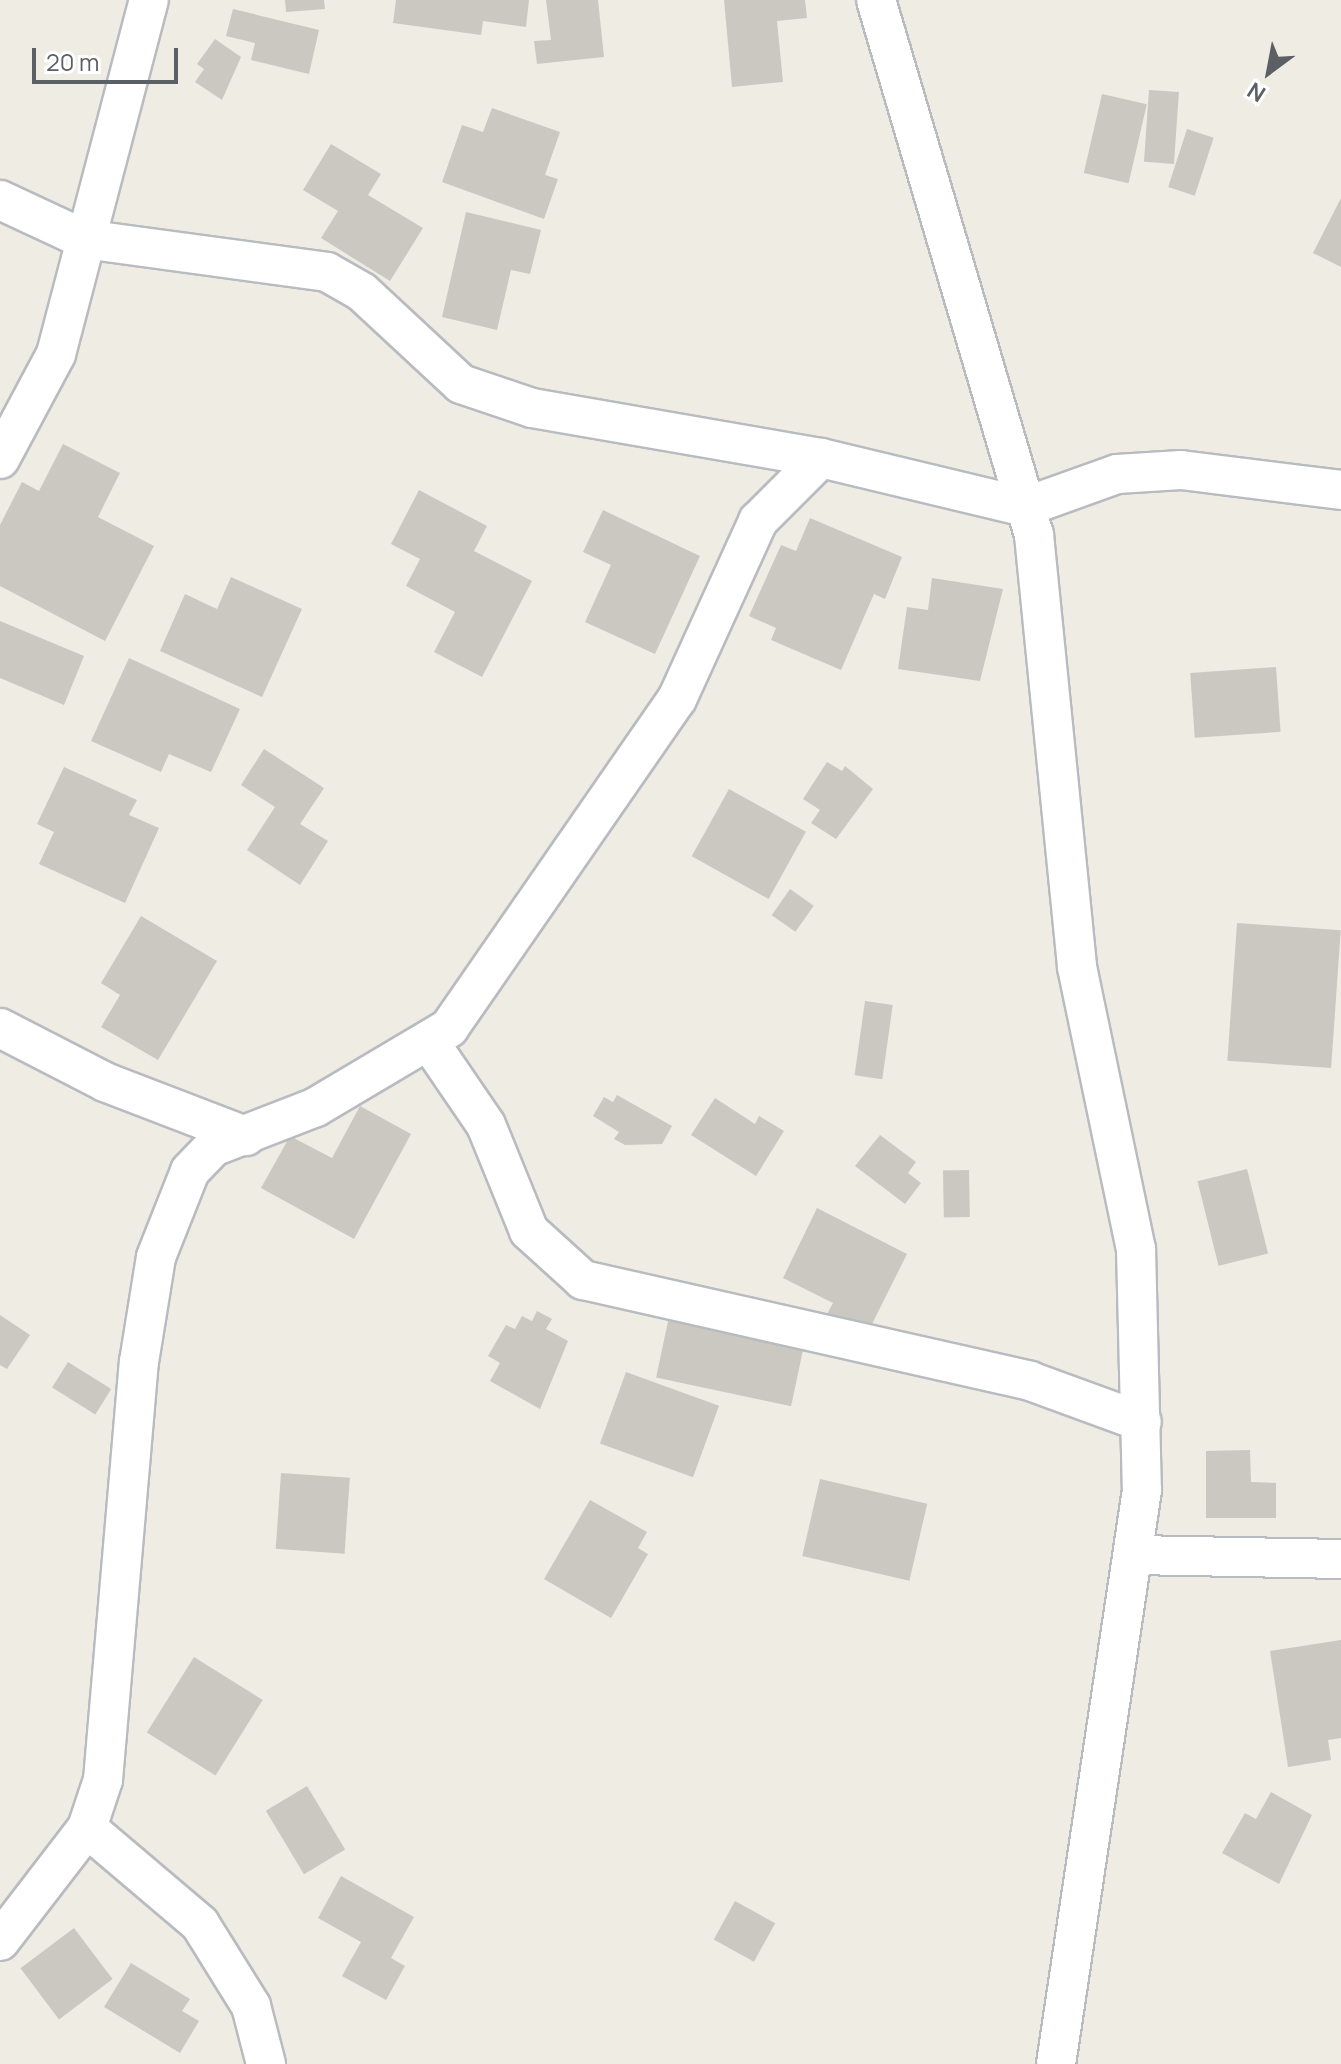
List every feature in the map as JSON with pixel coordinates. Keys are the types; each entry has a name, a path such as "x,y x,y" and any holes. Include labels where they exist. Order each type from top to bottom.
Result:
{"street":[{"path":"0,459 56,354 149,0"},
{"path":"876,0 928,191 1008,429 1025,507 1077,967 1136,1249 1142,1422 1134,1555 1056,2064"},
{"path":"0,200 84,239 327,272 362,292 461,384 532,408 821,458 1025,507 1117,474 1181,470 1341,490"},
{"path":"0,1941 87,1828 103,1780 121,1633 139,1362 156,1257 190,1171 213,1147 246,1136 430,1043 522,929 677,699 758,521 821,458"},
{"path":"0,1028 105,1082 246,1136"},
{"path":"430,1043 486,1125 529,1231 583,1280 1030,1381 1142,1422"},
{"path":"1134,1555 1341,1559"},
{"path":"87,1828 200,1924 251,2006 266,2064"}],"building":[{"path":"285,0 324,0 325,9 286,12"},
{"path":"396,0 529,0 526,27 483,21 481,35 393,23"},
{"path":"546,0 598,0 604,57 537,64 534,41 551,40"},
{"path":"724,0 805,0 807,18 777,21 783,82 732,87"},
{"path":"233,9 319,30 309,74 251,60 255,43 226,36"},
{"path":"215,39 241,57 222,100 195,82 204,69 197,64"},
{"path":"1149,90 1179,92 1174,164 1144,162"},
{"path":"1102,94 1147,104 1129,183 1084,173"},
{"path":"492,108 560,132 545,175 558,179 544,219 442,182 462,125 483,132"},
{"path":"1187,129 1214,138 1195,196 1168,187"},
{"path":"331,144 381,174 368,195 423,228 390,281 321,238 338,211 303,190"},
{"path":"1341,198 1341,267 1313,253"},
{"path":"466,212 541,230 530,274 511,270 497,330 442,317"},
{"path":"63,444 120,473 98,517 154,546 105,641 0,586 0,525 22,482 39,491"},
{"path":"419,490 487,526 474,551 532,581 482,677 434,652 455,612 406,586 420,559 391,544"},
{"path":"603,510 700,556 655,654 585,622 611,565 583,552"},
{"path":"810,518 902,557 885,599 874,594 841,670 771,640 776,628 749,616 781,545 796,551"},
{"path":"231,577 302,609 262,697 160,651 185,594 217,609"},
{"path":"932,578 1003,589 980,681 898,669 907,607 928,610"},
{"path":"0,621 84,656 64,705 0,678"},
{"path":"129,658 240,709 211,772 169,754 161,772 91,741"},
{"path":"1276,667 1281,732 1195,738 1190,673"},
{"path":"264,749 324,788 300,824 328,841 300,885 247,850 275,807 241,785"},
{"path":"827,762 842,771 845,766 873,789 836,839 811,823 820,810 803,799"},
{"path":"64,767 137,800 129,815 159,828 125,903 39,864 54,832 37,824"},
{"path":"729,789 806,832 769,899 692,856"},
{"path":"790,889 814,906 795,932 772,915"},
{"path":"141,916 217,961 158,1060 101,1027 120,995 101,983"},
{"path":"1237,923 1341,930 1331,1068 1227,1061"},
{"path":"865,1001 893,1005 882,1079 855,1075"},
{"path":"617,1095 672,1126 662,1144 625,1145 614,1139 619,1132 593,1116 604,1097 613,1102"},
{"path":"715,1098 755,1124 759,1116 784,1131 756,1176 691,1135"},
{"path":"360,1106 411,1134 354,1239 261,1188 290,1136 332,1158"},
{"path":"880,1135 916,1162 908,1173 921,1183 905,1204 855,1166"},
{"path":"1247,1169 1268,1253 1219,1266 1198,1181"},
{"path":"943,1170 969,1170 970,1217 944,1217"},
{"path":"817,1208 907,1254 872,1324 827,1314 833,1303 783,1278"},
{"path":"537,1311 552,1319 546,1329 568,1341 540,1409 490,1381 500,1363 488,1356 506,1325 515,1329 522,1316 532,1321"},
{"path":"670,1312 805,1341 791,1406 656,1378"},
{"path":"0,1315 30,1335 7,1369 0,1365"},
{"path":"68,1362 111,1389 95,1414 52,1387"},
{"path":"626,1372 719,1406 693,1477 600,1443"},
{"path":"1250,1450 1251,1482 1276,1483 1276,1518 1206,1518 1206,1451"},
{"path":"281,1473 350,1478 345,1554 276,1549"},
{"path":"820,1479 927,1504 909,1581 802,1556"},
{"path":"590,1500 647,1532 638,1548 648,1554 611,1618 544,1579"},
{"path":"1341,1640 1341,1738 1328,1740 1331,1760 1288,1767 1270,1651"},
{"path":"194,1657 263,1700 216,1775 147,1732"},
{"path":"307,1786 345,1849 304,1874 266,1811"},
{"path":"1271,1792 1312,1815 1279,1884 1222,1853 1245,1813 1256,1819"},
{"path":"341,1876 414,1917 391,1958 405,1966 386,2000 342,1976 361,1942 318,1918"},
{"path":"735,1901 775,1923 754,1962 714,1939"},
{"path":"74,1928 113,1979 59,2019 20,1968"},
{"path":"131,1963 190,1999 182,2011 199,2021 180,2053 104,2007"}]}
